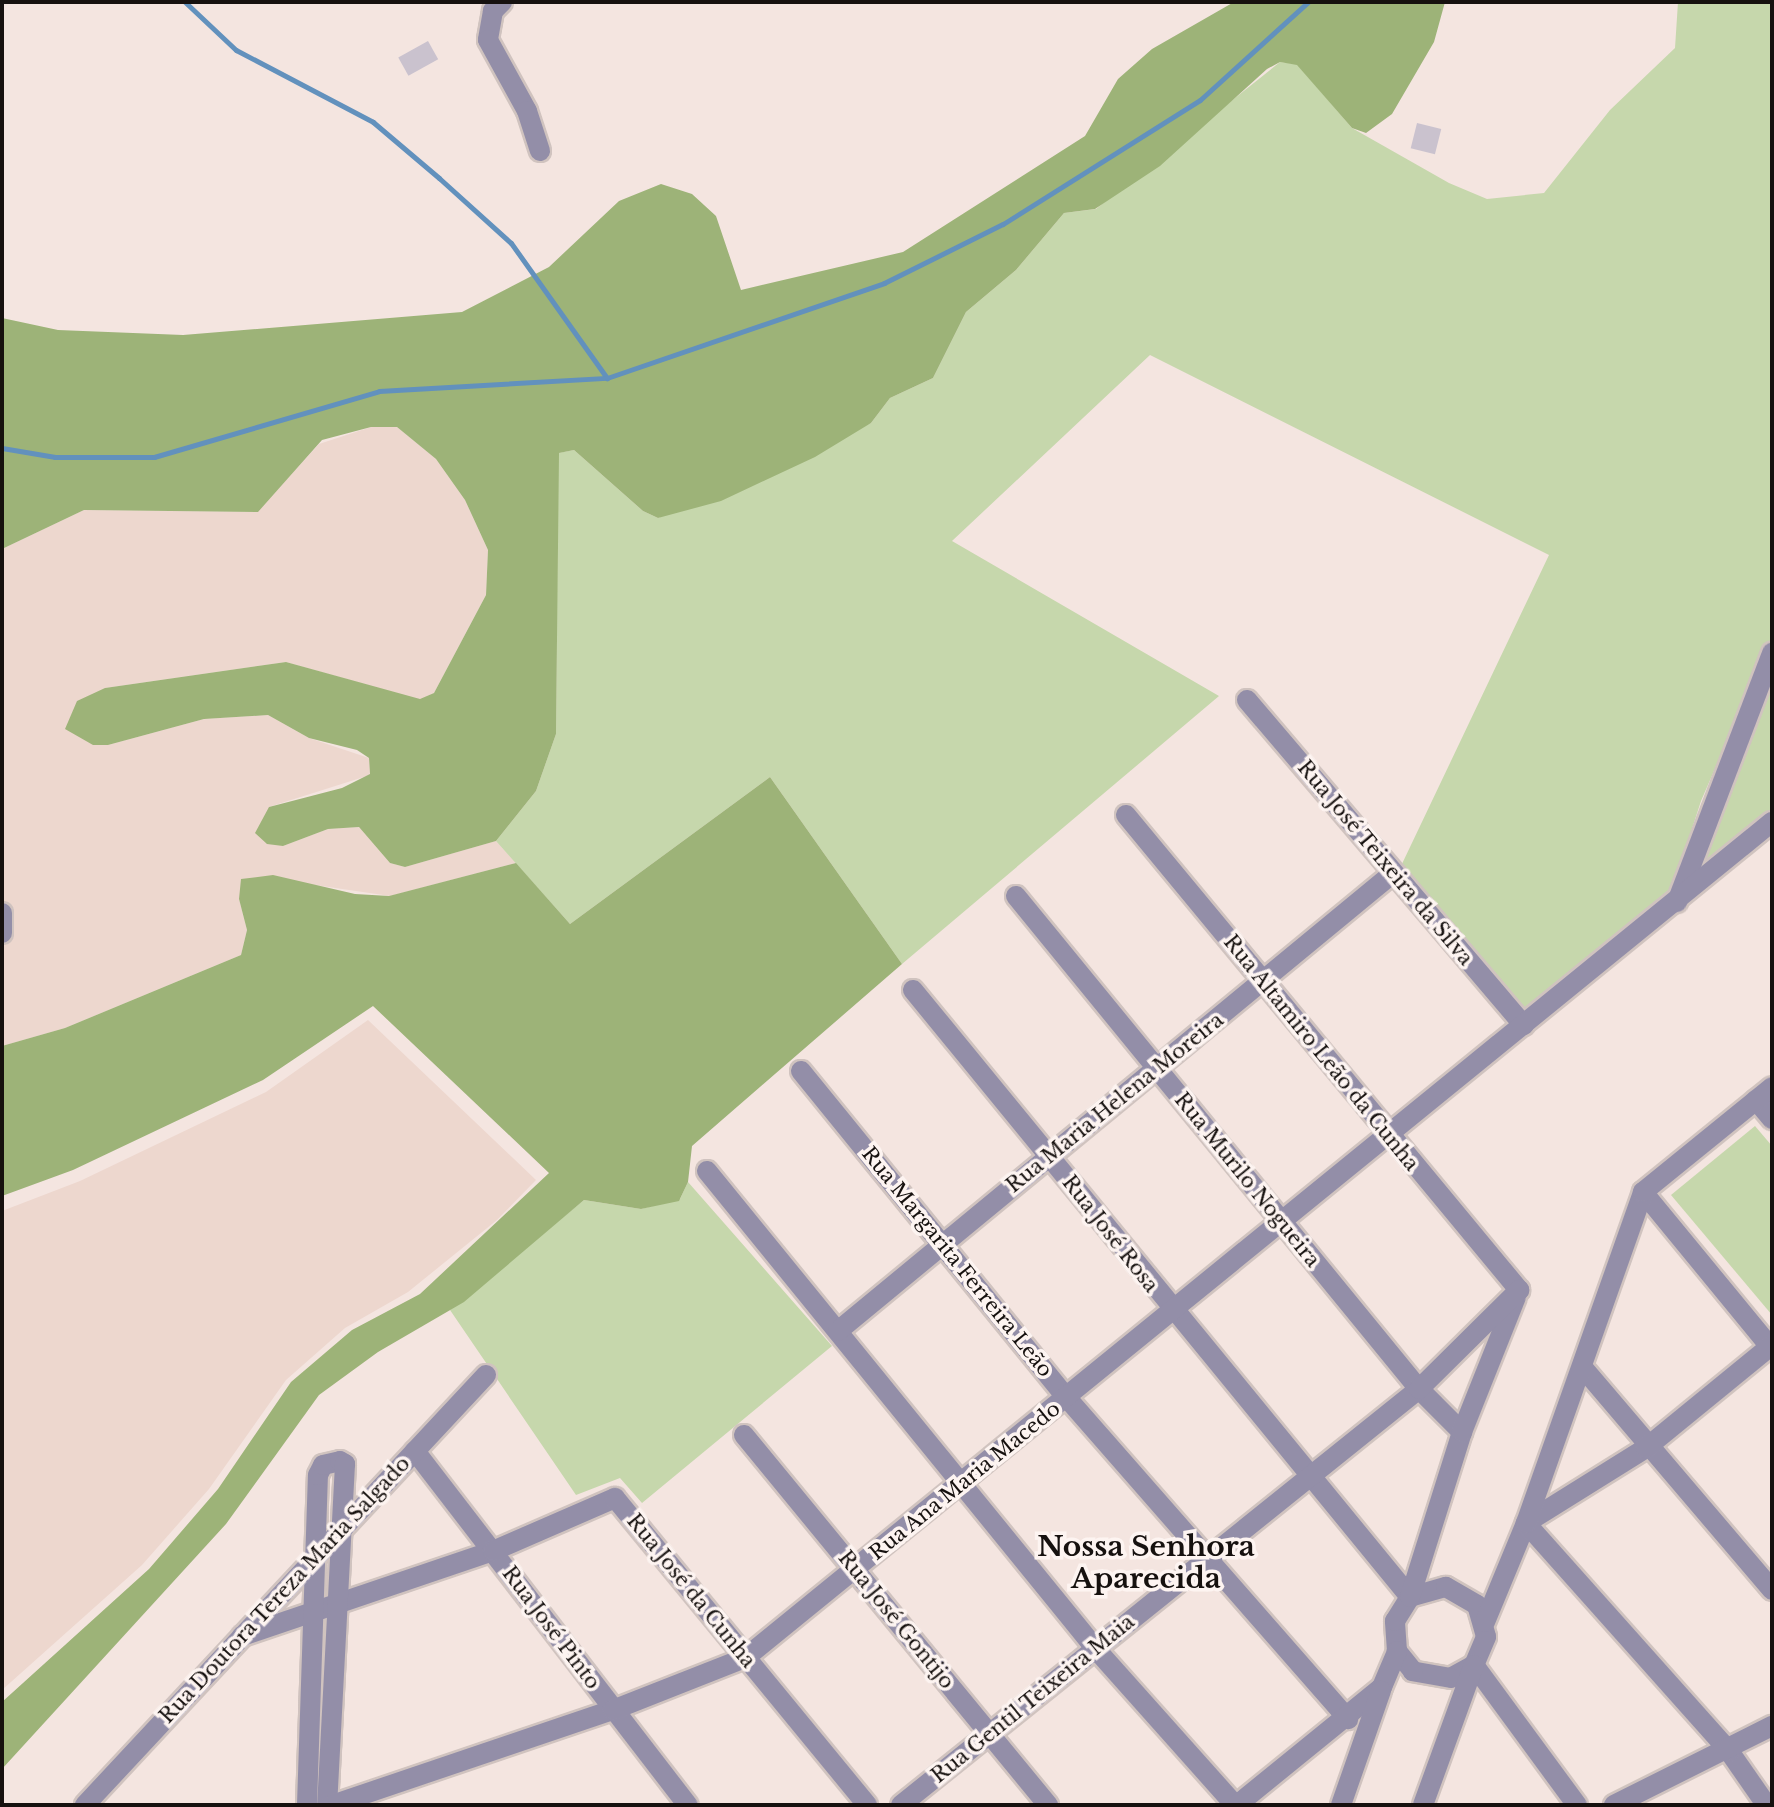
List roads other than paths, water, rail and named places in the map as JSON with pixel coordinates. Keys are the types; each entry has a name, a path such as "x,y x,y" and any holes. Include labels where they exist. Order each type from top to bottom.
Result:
{"street":[{"path":"502,2 493,11 488,40 527,111 540,151"},
{"path":"1677,902 1772,653"},
{"name":"Rua José Teixeira da Silva","path":"1247,700 1392,874 1524,1025"},
{"name":"Rua Altamiro Leão da Cunha","path":"1126,815 1519,1290"},
{"name":"Rua Ana Maria Macedo","path":"330,1805 613,1710 745,1658 1173,1313 1772,822"},
{"name":"Rua Maria Helena Moreira","path":"838,1331 1392,874"},
{"name":"Rua Murilo Nogueira","path":"1016,896 1419,1389 1462,1432"},
{"path":"2,913 2,933"},
{"name":"Rua José Rosa","path":"913,990 1173,1313 1313,1472 1410,1597"},
{"name":"Rua Margarita Ferreira Leão","path":"801,1071 1067,1398 1348,1719"},
{"path":"1423,1805 1486,1637 1485,1622 1584,1369 1643,1192 1772,1087"},
{"path":"1756,1100 1772,1119"},
{"path":"707,1171 1095,1648 1236,1805 1348,1719 1382,1687"},
{"path":"1526,1523 1646,1448 1771,1347 1643,1192"},
{"path":"1341,1805 1397,1651 1395,1621 1410,1597 1462,1432 1519,1290"},
{"name":"Rua Gentil Teixeira Maia","path":"901,1805 1419,1389 1519,1290"},
{"path":"1584,1369 1646,1448 1772,1590"},
{"name":"Rua Doutora Tereza Maria Salgado","path":"85,1805 486,1375"},
{"name":"Rua José Gontijo","path":"744,1435 1048,1805"},
{"name":"Rua José Pinto","path":"415,1451 688,1805"},
{"path":"307,1805 318,1475 326,1463 345,1464 336,1604 330,1805"},
{"name":"Rua José da Cunha","path":"242,1636 493,1551 615,1498 867,1805"},
{"path":"1526,1523 1729,1751 1763,1800"},
{"path":"1410,1597 1446,1587 1463,1593 1485,1622"},
{"path":"1397,1651 1425,1677 1451,1678 1474,1665"},
{"path":"1474,1665 1577,1805"},
{"path":"1614,1805 1729,1751 1772,1726"}],"waterway":[{"path":"185,2 236,50 373,122 439,178 511,243 607,378"},
{"path":"2,448 55,457 154,457 379,391 607,378 884,283 1003,224 1200,100 1308,2"}],"district":[{"name":"Nossa Senhora Aparecida","path":"1146,1563"}]}
